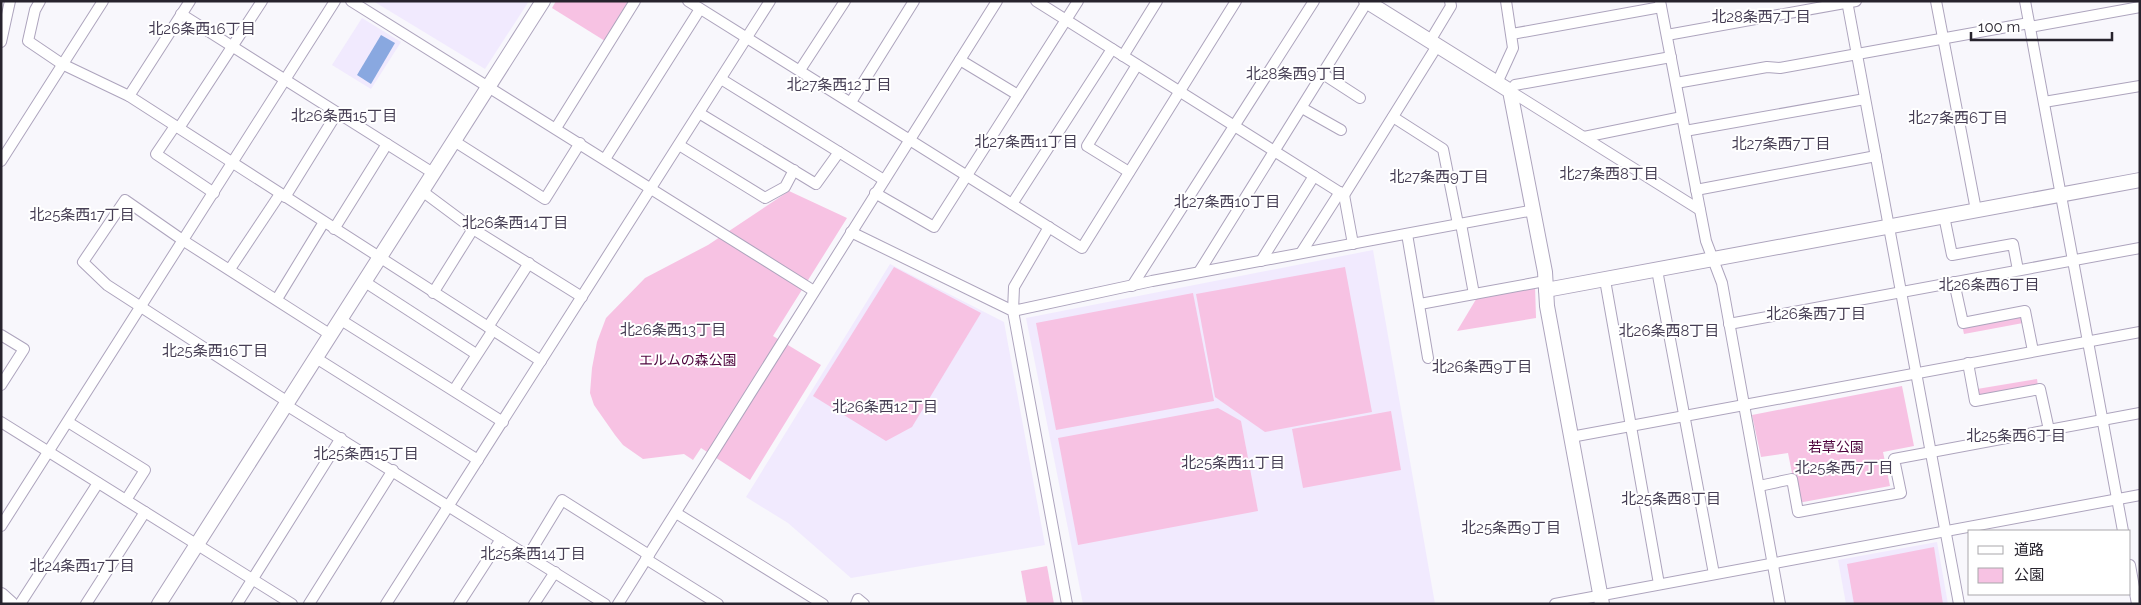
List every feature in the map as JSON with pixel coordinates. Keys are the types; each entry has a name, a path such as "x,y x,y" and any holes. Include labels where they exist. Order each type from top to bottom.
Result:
{"street":[{"path":"1,42 10,1"},
{"path":"40,1 35,10 28,41 62,64 129,96 541,361"},
{"path":"2,156 103,1"},
{"path":"129,96 190,1"},
{"path":"214,193 156,154 233,47 262,1"},
{"path":"1,526 335,1"},
{"path":"351,1 814,291"},
{"path":"159,604 543,1"},
{"path":"556,128 635,1"},
{"path":"688,1 1082,248 1236,1"},
{"path":"386,604 770,1"},
{"path":"800,70 844,1"},
{"path":"851,102 914,1"},
{"path":"618,604 997,1"},
{"path":"1036,1 1342,193 1354,244"},
{"path":"875,193 934,227 1078,1"},
{"path":"1123,56 1157,1"},
{"path":"1132,286 1314,1"},
{"path":"1301,253 1393,117 1433,43 1451,6 1450,1"},
{"path":"1497,83 1512,54 1512,34 1506,1"},
{"path":"1936,1 1976,210"},
{"path":"2025,1 2124,530"},
{"path":"1199,272 1276,152 1367,2 1700,210"},
{"path":"1667,35 1850,2 1857,55 1959,604"},
{"path":"1512,34 1661,4 1706,242 1722,283 1780,604"},
{"path":"1676,82 1857,55 2140,7"},
{"path":"605,159 700,9"},
{"path":"181,14 433,173"},
{"path":"1012,204 1112,49"},
{"path":"1510,91 1515,85 1671,57"},
{"path":"960,60 1018,95"},
{"path":"1129,172 1087,146 1137,65"},
{"path":"1323,74 1360,98"},
{"path":"721,79 884,180"},
{"path":"2044,102 2140,86"},
{"path":"1510,91 1534,210 1546,286 1547,306 1601,600"},
{"path":"1685,131 1865,99"},
{"path":"1302,108 1341,130"},
{"path":"230,269 337,113"},
{"path":"699,113 816,184 839,152"},
{"path":"1393,117 1443,149 1474,294"},
{"path":"1584,137 1682,117"},
{"path":"454,141 545,199 580,143"},
{"path":"334,229 388,144"},
{"path":"679,145 765,198 785,188 794,170"},
{"path":"1696,190 1876,156"},
{"path":"1261,261 1314,176"},
{"path":"1420,304 1474,294 1605,280 2140,180"},
{"path":"422,191 473,228 582,297"},
{"path":"331,335 125,200 83,262 107,285 287,403 605,604"},
{"path":"851,232 1013,311 1199,272 1534,210"},
{"path":"1944,216 1952,255 2012,244 2018,270"},
{"path":"277,299 324,222"},
{"path":"433,292 473,228"},
{"path":"1049,228 1014,287 1013,311 1067,604"},
{"path":"1407,234 1428,358"},
{"path":"1729,324 2140,248"},
{"path":"454,390 528,263"},
{"path":"1657,270 1714,574"},
{"path":"1605,280 1659,584"},
{"path":"365,282 476,354"},
{"path":"1954,282 1963,323 2025,311 2033,351"},
{"path":"341,320 503,422"},
{"path":"1571,437 2140,332"},
{"path":"1,335 24,349 1,385"},
{"path":"316,358 478,460"},
{"path":"1968,363 1976,401 2040,389 2049,430"},
{"path":"1759,486 1792,479 1798,512 1901,493 1894,459 2140,413"},
{"path":"1,422 292,604"},
{"path":"68,422 145,470 126,500"},
{"path":"237,604 341,438"},
{"path":"309,604 393,470"},
{"path":"20,604 98,483"},
{"path":"1554,604 1601,600 1659,584 2140,495"},
{"path":"528,556 562,500 718,604"},
{"path":"86,604 145,512"},
{"path":"676,513 824,604"},
{"path":"459,604 501,539"},
{"path":"2131,571 2137,604"},
{"path":"534,604 554,572"},
{"path":"1,595 10,604"},
{"path":"856,604 858,599 864,604"}],"shaded area":[{"path":"373,1 529,1 485,69"},
{"path":"362,18 401,42 371,89 332,65"},
{"path":"1373,250 1435,604 1083,604 1026,318"},
{"path":"890,264 1004,322 1045,545 851,578 788,523 746,497"},
{"path":"1937,542 1948,604 1846,604 1838,560"}],"green space":[{"path":"556,1 628,1 605,41 552,8"},
{"name":"エルムの森公園","path":"789,191 847,218 773,336 821,365 750,480 701,448 693,460 684,454 643,459 623,445 594,405 590,393 597,342 606,318 645,278 708,245"},
{"path":"894,267 981,313 912,427 886,441 813,396"},
{"path":"1345,267 1372,412 1265,432 1215,397 1196,294"},
{"path":"1535,286 1536,318 1457,331 1478,296"},
{"path":"1193,293 1214,401 1056,430 1036,323"},
{"path":"2021,313 2023,323 1964,334 1962,325"},
{"path":"2037,379 2038,386 1979,396 1977,389"},
{"name":"若草公園","path":"1902,386 1914,446 1883,452 1890,486 1798,503 1788,453 1761,457 1752,415"},
{"path":"1218,408 1241,421 1258,511 1078,545 1058,438"},
{"path":"1391,411 1401,470 1303,488 1292,429"},
{"path":"1934,547 1943,604 1854,604 1847,564"},
{"path":"1047,566 1054,604 1027,604 1021,571"}],"water":[{"path":"381,35 395,43 371,84 357,75"}],"district":[{"name":"北28条西7丁目","path":"1761,17"},
{"name":"北26条西16丁目","path":"202,29"},
{"name":"北28条西9丁目","path":"1296,74"},
{"name":"北27条西12丁目","path":"839,85"},
{"name":"北26条西15丁目","path":"344,116"},
{"name":"北27条西6丁目","path":"1958,118"},
{"name":"北27条西11丁目","path":"1026,142"},
{"name":"北27条西7丁目","path":"1781,144"},
{"name":"北27条西8丁目","path":"1609,174"},
{"name":"北27条西9丁目","path":"1439,177"},
{"name":"北27条西10丁目","path":"1227,202"},
{"name":"北25条西17丁目","path":"82,215"},
{"name":"北26条西14丁目","path":"515,223"},
{"name":"北26条西6丁目","path":"1989,285"},
{"name":"北26条西7丁目","path":"1816,314"},
{"name":"北26条西13丁目","path":"673,330"},
{"name":"北26条西8丁目","path":"1669,331"},
{"name":"北25条西16丁目","path":"215,351"},
{"name":"北26条西9丁目","path":"1482,367"},
{"name":"北26条西12丁目","path":"885,407"},
{"name":"北25条西6丁目","path":"2016,436"},
{"name":"北25条西15丁目","path":"366,454"},
{"name":"北25条西11丁目","path":"1233,463"},
{"name":"北25条西7丁目","path":"1844,468"},
{"name":"北25条西8丁目","path":"1671,499"},
{"name":"北25条西9丁目","path":"1511,528"},
{"name":"北25条西14丁目","path":"533,554"},
{"name":"北24条西17丁目","path":"82,566"}]}
